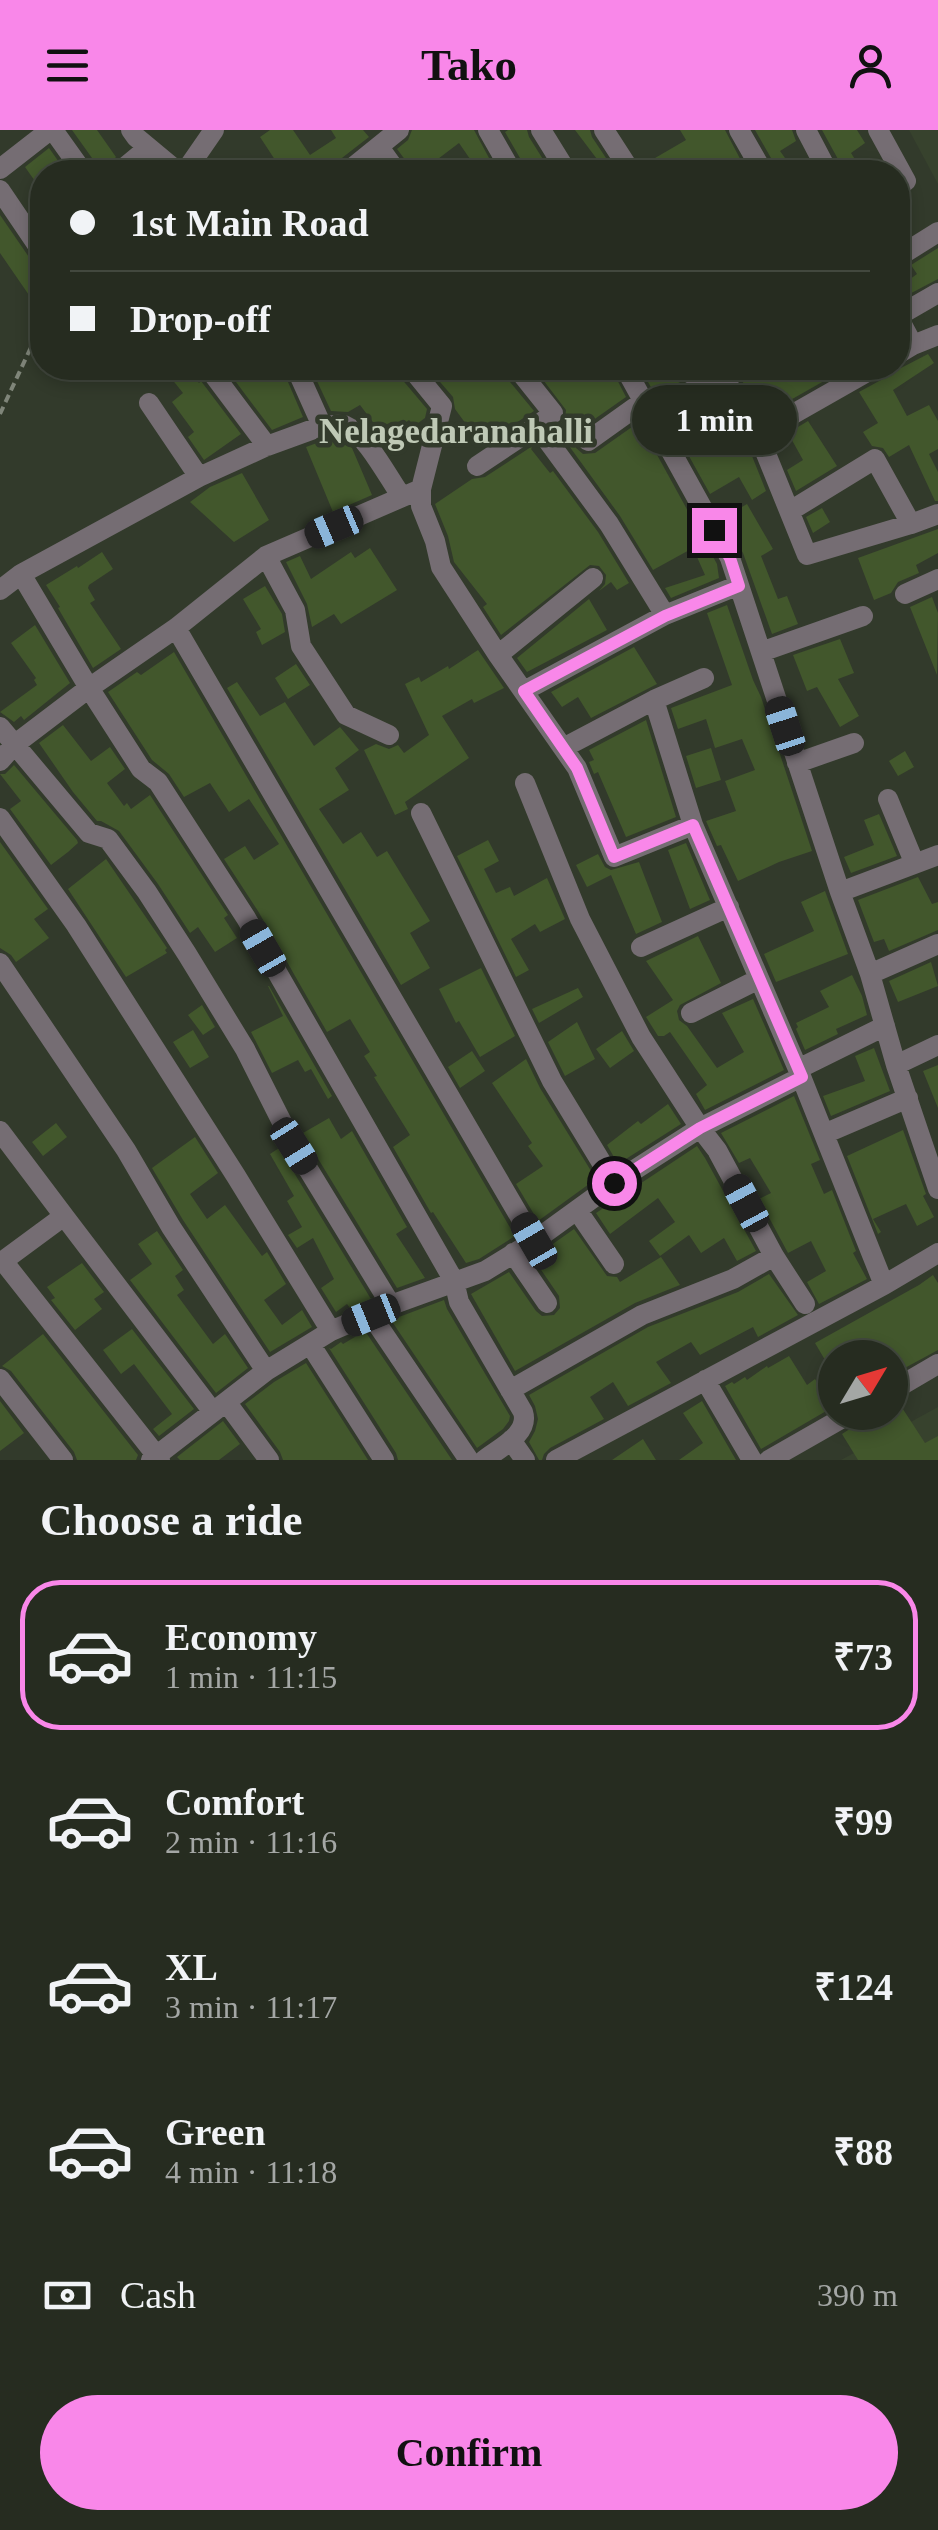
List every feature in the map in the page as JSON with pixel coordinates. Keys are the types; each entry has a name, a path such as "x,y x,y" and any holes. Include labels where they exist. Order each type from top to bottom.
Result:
{"street":[{"path":"0,169 52,130 74,160"},
{"path":"131,130 165,160"},
{"path":"191,160 214,130"},
{"path":"362,160 399,130"},
{"path":"488,130 502,160"},
{"path":"541,130 560,160"},
{"path":"604,130 624,160"},
{"path":"739,130 757,160"},
{"path":"806,130 822,160"},
{"path":"878,130 894,160"},
{"path":"379,147 388,160"},
{"path":"133,160 148,148"},
{"path":"0,190 30,234"},
{"path":"910,250 938,232"},
{"path":"910,310 938,293"},
{"path":"910,348 938,336"},
{"path":"218,380 267,446"},
{"path":"301,380 322,426"},
{"path":"7,753 266,556 412,493 442,406 421,380"},
{"path":"477,466 553,413 527,380"},
{"path":"632,380 730,558 870,974 896,1065 933,1160 938,1188"},
{"path":"588,441 703,380"},
{"path":"728,380 758,434 806,554 938,514"},
{"path":"758,434 853,380"},
{"path":"149,404 200,477"},
{"path":"0,590 20,574 200,477 267,446 322,426 342,424 361,438 421,506 441,567 577,768 614,857 693,825"},
{"path":"537,426 609,524 665,616"},
{"path":"790,511 875,460 911,524"},
{"path":"266,556 295,610 302,646 346,715 389,735"},
{"path":"20,574 141,769 158,782 246,918 454,1281 460,1302 526,1420 524,1428 484,1460"},
{"path":"498,655 593,578"},
{"path":"905,594 938,579"},
{"path":"524,691 665,616 739,586"},
{"path":"761,652 863,616"},
{"path":"176,628 534,1241"},
{"path":"563,748 704,678"},
{"path":"654,700 693,825 800,1073 884,1285"},
{"path":"0,727 7,753 89,833 108,838 147,892 245,1049 294,1146 391,1305"},
{"path":"798,763 854,744"},
{"path":"525,782 580,919 642,1037 717,1150 774,1256 805,1304"},
{"path":"888,799 914,862"},
{"path":"421,812 552,1080 614,1183"},
{"path":"0,818 76,925 330,1332"},
{"path":"840,892 938,855"},
{"path":"642,947 728,907"},
{"path":"870,974 938,944"},
{"path":"0,963 126,1150 170,1227 266,1371"},
{"path":"691,1013 759,978"},
{"path":"64,1216 2,1262 156,1458 266,1371 330,1332 485,1271 700,1128 885,1026"},
{"path":"896,1065 938,1045"},
{"path":"824,1134 908,1098"},
{"path":"0,1131 220,1407 270,1460"},
{"path":"577,1210 614,1264"},
{"path":"556,1460 884,1285 938,1252"},
{"path":"514,1253 547,1303"},
{"path":"510,1390 642,1316 733,1279 774,1256"},
{"path":"371,1315 469,1460"},
{"path":"310,1344 384,1460"},
{"path":"908,1382 938,1364"},
{"path":"0,1379 63,1460"},
{"path":"705,1380 752,1460"},
{"path":"770,1460 822,1430"},
{"path":"510,1440 525,1460"}],"path":[{"path":"0,414 30,349"}],"shaded area":[{"path":"909,130 938,130 938,184"},
{"path":"938,1407 938,1460 841,1460 896,1430 908,1430 908,1423"}],"building":[{"path":"72,130 97,130 116,157 93,160"},
{"path":"270,130 293,130 310,155 336,138 331,130 363,130 369,137 339,160 275,160 260,137"},
{"path":"412,130 474,130 490,160 471,160 459,143 437,160 405,160 397,149 408,140"},
{"path":"527,130 543,160 521,160 505,132"},
{"path":"575,130 590,130 607,160 598,160"},
{"path":"680,130 725,130 741,160 652,160 686,140"},
{"path":"755,130 792,130 796,141 780,151 786,160 772,160"},
{"path":"822,130 857,130 865,143 851,153 855,160 838,160"},
{"path":"49,148 58,160 34,160"},
{"path":"0,215 30,259 30,297 0,253"},
{"path":"938,248 938,279 910,294 910,279 917,274 911,265"},
{"path":"928,354 934,363 910,379 910,363"},
{"path":"173,380 201,381 241,434 204,460 188,437 194,432 172,402 183,393"},
{"path":"234,380 287,380 303,417 272,430"},
{"path":"316,380 403,380 427,409 425,418 414,426 409,420 385,438 360,405 348,412 331,411"},
{"path":"438,380 508,380 534,411 489,441 481,430 474,435 455,409 453,397"},
{"path":"543,380 617,380 626,397 579,430 576,448 583,454 595,453 639,422 717,564 719,578 671,598 665,588 705,575 693,548 653,570 620,516 556,428 565,419 566,410"},
{"path":"647,380 683,380 656,396"},
{"path":"741,380 823,380 824,381 764,415"},
{"path":"881,380 908,380 893,390 907,416 929,405 938,421 938,449 929,454 938,472 938,501 909,445 889,457 883,448 872,446 863,432 878,423 859,392"},
{"path":"704,400 713,414 726,407 750,451 766,491 752,500 739,477 710,494 669,420"},
{"path":"808,421 837,466 796,491 787,470 803,460 788,433"},
{"path":"339,438 352,448 372,495 333,512 306,447"},
{"path":"534,445 531,449 550,473 553,471 598,532 629,583 617,590 611,582 599,591 606,575 599,566 590,565 501,635 483,607 487,604 454,562 435,504"},
{"path":"242,473 269,520 234,542 190,502 210,487"},
{"path":"747,504 773,549 761,556 778,599 787,596 798,624 772,634 743,553 723,518"},
{"path":"822,508 830,522 813,533 806,517"},
{"path":"938,529 938,553 916,565 919,573 898,582 891,593 874,600 858,558"},
{"path":"370,548 397,590 341,624 334,614 312,627 307,604 286,562 300,556 311,579 351,552 355,558"},
{"path":"102,552 113,569 89,585 95,600 90,603 121,649 93,668 46,585"},
{"path":"265,586 282,614 285,632 262,645 256,632 261,629 243,599"},
{"path":"932,597 938,613 937,675 910,607"},
{"path":"589,599 607,630 527,672 517,658"},
{"path":"727,605 812,851 738,881 706,821 736,811 725,781 755,770 742,739 715,748 706,719 678,729 671,708 732,685 707,613"},
{"path":"35,625 70,683 24,720 21,716 14,722 0,712 37,685 11,643"},
{"path":"840,639 854,673 838,679 859,716 840,727 817,687 807,691 793,655"},
{"path":"634,647 657,684 591,718 578,697 562,707 551,692"},
{"path":"478,650 504,688 474,703 472,699 442,716 469,758 405,802 408,809 395,815 364,750 376,744 389,749 398,745 404,753 429,735 405,684 419,677 421,682 448,666 449,669"},
{"path":"174,652 515,1236 479,1259 466,1263 393,1147 410,1135 374,1077 377,1076 364,1056 370,1052 350,1019 327,1032 224,859 245,846 254,860 279,844 249,799 229,812 210,783 184,797 169,774 152,760 108,692"},
{"path":"296,664 310,685 288,699 275,678"},
{"path":"237,682 260,716 285,702 314,746 340,727 359,750 335,768 349,790 319,809 343,844 361,832 377,857 387,851 430,921 410,933 430,968 401,985 227,688"},
{"path":"646,720 676,817 626,837 598,772 594,774 589,750"},
{"path":"63,725 91,761 110,747 125,769 107,783 124,806 127,803 131,809 150,795 228,915 224,918 237,938 215,952 198,927 190,933 119,831 97,821 73,792 39,743"},
{"path":"711,748 721,780 696,788 686,756"},
{"path":"905,751 914,767 898,776 889,761"},
{"path":"14,765 77,840 51,865 10,809 21,801 0,774"},
{"path":"879,814 897,856 851,873 844,857 874,845 864,820"},
{"path":"488,840 499,861 484,869 496,893 510,887 514,896 547,878 565,919 540,932 535,924 511,939 529,970 516,977 457,856"},
{"path":"0,842 48,909 34,919 49,938 16,962 0,948"},
{"path":"686,843 710,900 690,909 668,850"},
{"path":"598,854 611,870 639,862 662,922 636,934 611,875 587,887 576,865"},
{"path":"106,859 167,948 167,953 126,977 68,889"},
{"path":"918,877 932,904 938,902 938,930 889,951 884,939 874,942 858,900"},
{"path":"825,891 848,954 776,982 764,954 814,931 801,902"},
{"path":"698,936 721,983 680,1005 679,1020 717,1068 744,1052 722,1013 753,999 784,1070 705,1110 696,1094 707,1085 670,1032 658,1036 646,1017 673,1000 646,961"},
{"path":"931,962 938,986 898,1002 889,981"},
{"path":"481,968 515,1036 480,1057 439,989"},
{"path":"852,975 867,1015 836,1029 838,1034 805,1050 796,1023 829,1007 820,991"},
{"path":"268,986 332,1096 328,1099 311,1069 305,1072 298,1060 272,1073 251,1032 283,1016"},
{"path":"578,988 583,997 539,1023 532,1009"},
{"path":"202,1005 215,1027 203,1035 188,1015"},
{"path":"577,1022 595,1059 565,1076 548,1042"},
{"path":"193,1030 209,1057 190,1068 173,1042"},
{"path":"622,1031 634,1051 610,1068 596,1049"},
{"path":"874,1048 890,1091 831,1116 823,1096 865,1081 855,1056"},
{"path":"472,1051 485,1071 460,1088 448,1067"},
{"path":"526,1059 596,1179 538,1221 516,1184 543,1166 492,1083"},
{"path":"938,1065 938,1108 923,1071"},
{"path":"794,1096 820,1160 811,1164 824,1194 832,1190 856,1251 853,1253 867,1279 819,1304 807,1282 826,1271 811,1241 788,1253 759,1199 771,1193 750,1158 739,1163 721,1133"},
{"path":"668,1104 681,1124 618,1164 607,1145"},
{"path":"329,1118 341,1139 352,1131 407,1227 396,1234 425,1278 397,1288 306,1139 303,1133"},
{"path":"56,1123 67,1137 43,1156 32,1142"},
{"path":"903,1130 926,1194 923,1196 934,1217 917,1226 906,1204 873,1219 881,1232 878,1234 847,1156"},
{"path":"195,1137 218,1173 190,1194 207,1219 225,1205 262,1256 267,1252 286,1284 264,1300 282,1325 302,1310 312,1327 270,1352 152,1168"},
{"path":"697,1146 756,1251 737,1261 724,1238 701,1253 689,1235 660,1256 649,1241 675,1222 658,1198 610,1234 596,1213"},
{"path":"279,1148 371,1299 350,1308 347,1304 336,1312 321,1288 334,1279 313,1238 297,1248 288,1235 302,1227 287,1201 294,1196 270,1154"},
{"path":"574,1229 607,1276 617,1277 620,1282 661,1257 680,1285 635,1303 515,1371 471,1294 509,1272 536,1311 542,1316 554,1315 560,1308 559,1296 533,1258"},
{"path":"157,1231 183,1270 175,1276 184,1290 177,1295 213,1344 225,1334 248,1368 216,1393 130,1280 152,1264 138,1244"},
{"path":"82,1263 104,1292 94,1299 102,1309 75,1330 51,1300 55,1298 47,1287"},
{"path":"769,1274 798,1315 758,1337 753,1327 700,1355 691,1342 656,1362 671,1383 628,1406 613,1382 590,1397 604,1419 550,1448 539,1460 529,1442 538,1419 529,1395 648,1327 738,1292"},
{"path":"933,1275 938,1283 938,1350 908,1366 908,1340 820,1340"},
{"path":"444,1300 510,1416 503,1429 477,1448 391,1320"},
{"path":"132,1329 194,1409 159,1436 153,1429 172,1414 134,1364 121,1374 103,1350"},
{"path":"365,1331 452,1460 398,1460 329,1348"},
{"path":"43,1334 138,1455 136,1460 77,1460 11,1371 2,1366"},
{"path":"789,1356 807,1385 815,1379 818,1416 761,1449 725,1386"},
{"path":"306,1363 368,1460 283,1460 245,1404"},
{"path":"0,1401 24,1433 0,1451"},
{"path":"702,1401 736,1460 679,1460 703,1443 683,1413"},
{"path":"908,1417 925,1443 938,1436 938,1460 858,1460 842,1434 848,1430 908,1430"},
{"path":"223,1421 240,1444 219,1460 177,1457"},
{"path":"643,1439 656,1460 612,1460"}],"district":[{"name":"Nelagedaranahalli","path":"456,431"}],"route":[{"path":"614,1183 700,1128 802,1077 693,825 614,857 577,768 524,691 665,616 739,586 730,558 714,530"}]}
